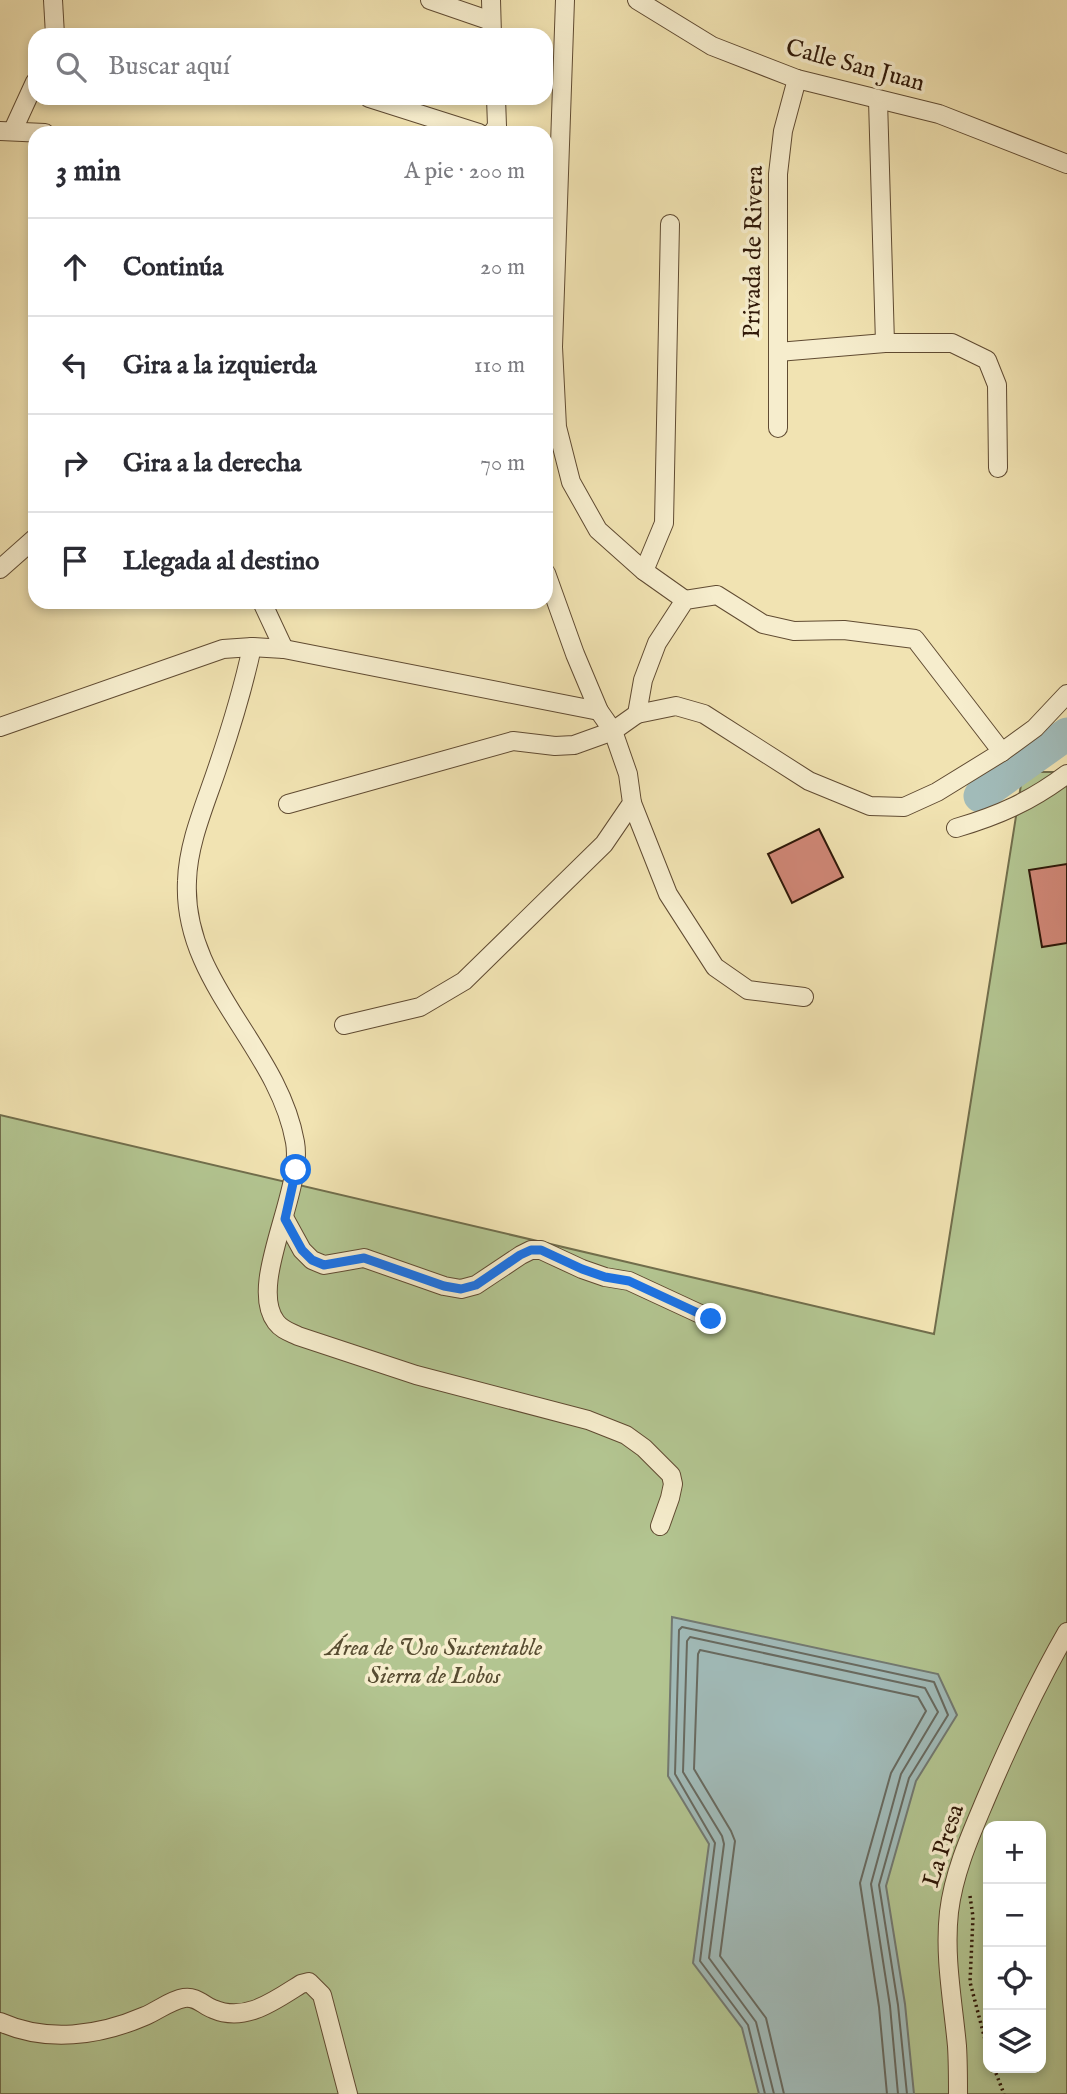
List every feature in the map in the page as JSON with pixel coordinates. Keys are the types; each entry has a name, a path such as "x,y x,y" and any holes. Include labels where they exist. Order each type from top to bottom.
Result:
{"street":[{"path":"53,0 55,28"},
{"path":"430,0 492,28 491,0"},
{"path":"565,0 554,346 556,427 571,482 598,530 644,570 685,600 717,595 763,624 794,631 844,631 915,639 1002,752"},
{"name":"Calle San Juan","path":"637,0 712,46 797,79 957,121 1067,164"},
{"name":"Privada de Rivera","path":"778,428 778,174 783,131 797,79"},
{"path":"28,94 6,130 28,132"},
{"path":"878,100 885,343"},
{"path":"389,105 450,126"},
{"path":"644,570 664,523 670,224"},
{"path":"778,352 885,343 952,342 987,360 997,386 998,468"},
{"path":"0,569 28,544"},
{"path":"637,714 643,680 657,643 685,600"},
{"path":"553,601 599,711 613,731 628,774 632,803 668,894 715,968 748,990 804,997"},
{"path":"265,609 284,649"},
{"path":"0,727 223,649 252,647 284,649 599,711"},
{"path":"252,647 242,695 197,826 187,880 188,911 194,941 204,966 262,1058 291,1121 296,1145 296,1170 285,1219 271,1259 269,1284 274,1320 282,1329 416,1375 588,1420 626,1435 644,1448 671,1475 673,1484 670,1498 660,1525"},
{"path":"288,804 513,741 555,746 574,745 613,731 637,714 676,706 704,715 809,781 870,806 904,807 937,792 1002,752 1035,728 1067,694"},
{"path":"956,828 1016,807 1039,795 1067,774"},
{"path":"344,1025 420,1007 464,981 604,844 632,803"},
{"path":"285,1219 302,1250 312,1260 324,1265 364,1258 444,1286 461,1289 476,1285 520,1255 531,1250 541,1250 582,1269 629,1281 711,1319"},
{"name":"La Presa","path":"958,2094 957,2046 948,1967 949,1915 954,1879 1002,1761 1067,1632"},
{"path":"0,2022 23,2030 65,2036 114,2026 144,2016 184,1997 196,1999 223,2013 239,2015 260,2009 301,1984 309,1982 322,1995 348,2094"}],"path":[{"path":"968,1885 973,1917 970,1982 983,2032"},
{"path":"996,2073 1004,2094"}],"green space":[{"name":"Área de Uso Sustentable Sierra de Lobos","path":"1023,772 1067,772 1067,2094 0,2094 0,1115 934,1334"}],"water":[{"path":"672,1617 938,1674 957,1715 916,1781 886,1886 905,2004 914,2094 759,2094 742,2028 693,1963 709,1844 668,1776"}],"building":[{"path":"819,829 843,877 792,903 768,854"},
{"path":"1067,864 1067,943 1042,947 1029,870"}],"waterway":[{"path":"980,796 1067,734"}],"route":[{"path":"296,1170 285,1219 302,1250 312,1260 324,1265 364,1258 444,1286 461,1289 476,1285 520,1255 531,1250 541,1250 582,1269 629,1281 711,1319"}]}
